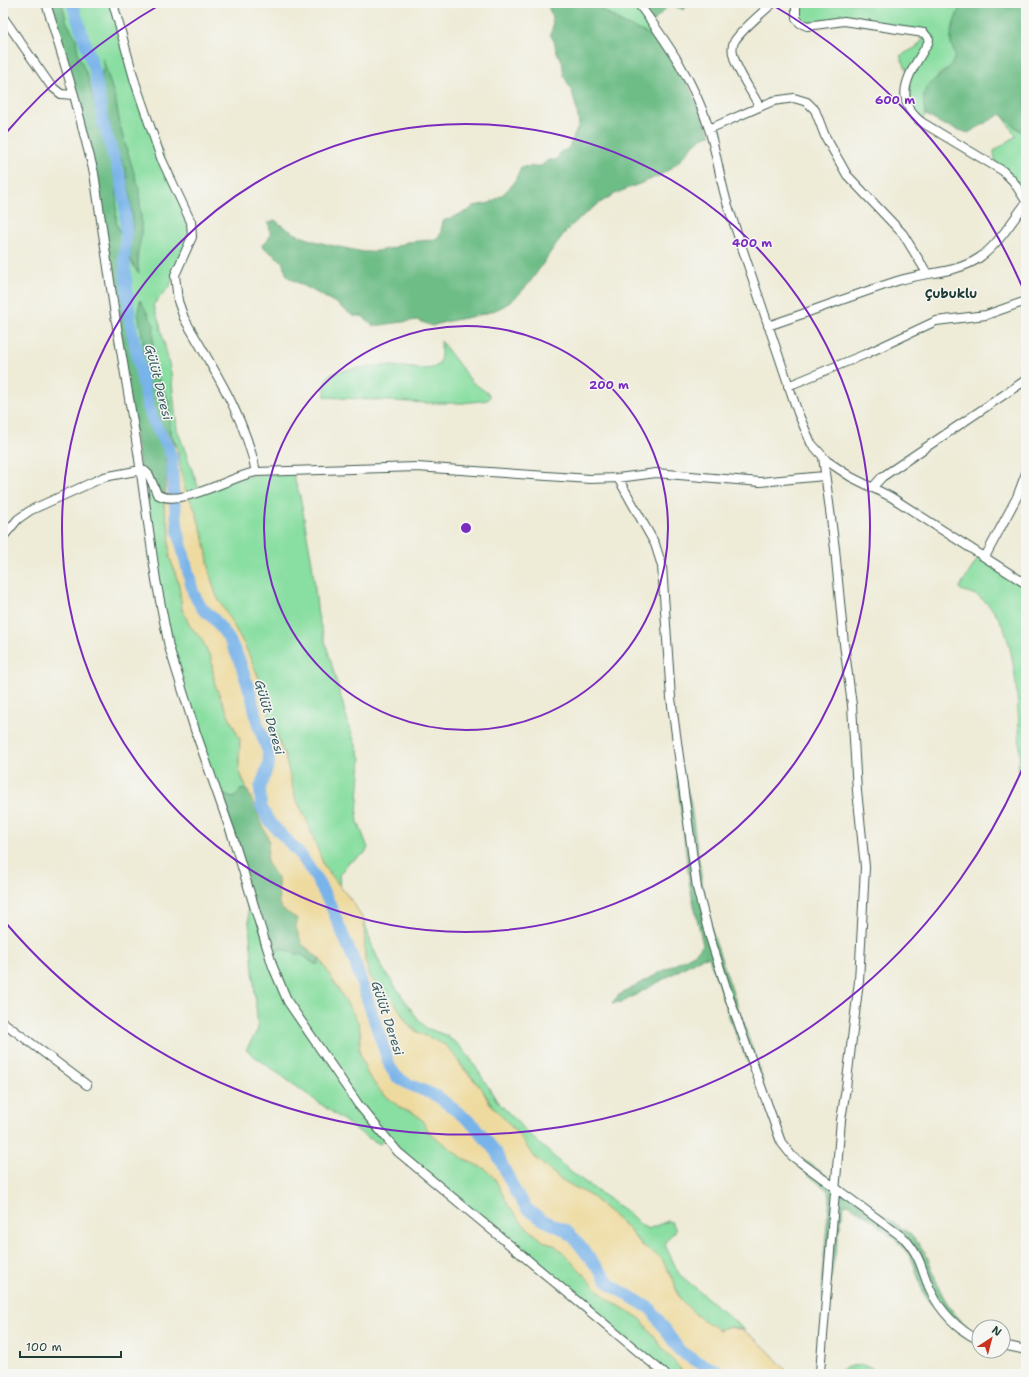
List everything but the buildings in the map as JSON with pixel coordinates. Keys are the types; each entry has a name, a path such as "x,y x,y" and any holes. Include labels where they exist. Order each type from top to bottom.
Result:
{"street":[{"path":"46,3 74,95 94,173 115,315 141,470 156,580 169,647 195,730 233,838 273,967 288,1002 358,1104 398,1152 665,1374"},
{"path":"112,3 135,82 161,158 191,222 192,237 175,275 178,301 184,318 239,419 248,439 256,472"},
{"path":"638,3 670,47 684,71 709,129 727,203 788,386 811,443 822,457 837,469 891,497 1026,584"},
{"path":"759,106 734,61 732,47 736,39 773,3"},
{"path":"768,326 898,281 927,273 958,267 985,253 1026,202 1013,181 1003,171 923,123 913,115 908,102 906,82 910,71 928,43 929,38 926,34 919,30 903,31 844,21 807,26 800,23 796,18 796,3"},
{"path":"3,17 51,86 62,94 74,95"},
{"path":"709,129 773,101 794,98 812,105 847,175 903,234 927,273"},
{"path":"788,386 868,353 936,321 986,315 1026,302"},
{"path":"873,487 894,468 1026,380"},
{"path":"820,1372 841,1120 859,981 865,867 857,791 852,705 844,644 835,549 822,457"},
{"path":"3,537 18,519 31,510 104,477 141,470 145,471 149,475 157,494 169,498 189,495 211,489 236,477 256,472 417,467 590,479 618,478 656,472 760,482 801,480 824,476"},
{"path":"984,557 1017,497 1026,473"},
{"path":"618,478 655,544 662,566 671,698 697,888 709,934 781,1142 792,1156 904,1239 914,1250 921,1262 934,1298 960,1328 971,1335"},
{"path":"3,1022 87,1085"},
{"path":"1011,1347 1026,1350"}],"green space":[{"path":"46,3 62,3 67,23 76,38 78,54 88,78 99,125 117,184 116,223 122,237 127,321 145,409 150,426 165,452 167,471 164,498 152,486 141,470 94,173"},
{"path":"62,3 113,3 135,82 192,230 170,286 153,305 160,325 171,373 177,429 200,492 236,477 292,472 300,496 312,563 318,616 349,726 361,759 357,814 358,822 368,848 364,854 348,863 339,876 340,887 324,866 306,819 295,797 285,757 269,717 265,692 244,644 216,595 211,578 204,539 195,510 184,488 177,447 170,432 170,404 154,367 151,320 140,301 138,313 143,340 144,370 159,423 152,424 150,426 143,404 130,337 121,234 116,223 117,184 99,125 88,78 78,54 76,38 67,23","holes":["103,60 115,98 122,134 139,189 142,232 138,244 138,273 129,259 130,235 133,223 125,167 115,144 101,90"]},
{"path":"548,3 592,3 620,22 660,39 670,47 711,135 700,139 670,169 650,180 615,194 586,213 563,235 535,276 519,294 510,302 492,311 432,326 417,320 373,326 362,316 353,316 336,303 287,276 282,261 262,246 270,236 268,223 275,220 284,227 305,238 328,245 363,252 393,248 407,242 433,240 440,236 443,221 468,211 473,206 490,203 502,195 514,183 521,167 541,166 548,160 555,160 560,152 568,149 579,125 572,91 564,76 562,61 557,53 554,41 550,34 553,22"},
{"path":"592,3 638,3 660,39 631,28"},
{"path":"638,3 687,3 684,10 670,4 653,22"},
{"path":"796,3 962,3 955,20 952,34 951,42 955,56 954,60 951,66 936,78 929,88 924,103 926,115 921,121 910,109 907,70 900,56 918,46 926,34 851,22 800,23"},
{"path":"962,3 1026,3 1026,134 1001,114 968,133 942,124 926,115 923,103 924,94 927,87 932,81 945,72 954,59 955,54 951,37 954,22"},
{"path":"103,59 115,98 122,134 139,189 142,233 137,255 139,274 128,255 133,223 130,195 125,167 116,150 101,90"},
{"path":"1003,116 1020,131 1026,134 1026,201 998,167 995,161 994,151 1016,136"},
{"path":"140,300 154,325 152,360 159,383 170,404 170,432 177,447 163,429 155,412 144,370 143,340 138,313"},
{"path":"441,341 472,382 489,394 490,397 488,400 463,403 426,403 325,397 326,380 337,372 378,366 397,366 423,369 434,367 438,365 440,361"},
{"path":"145,471 164,498 164,507 170,533 170,557 179,585 182,609 190,626 201,638 211,658 215,685 240,740 239,763 242,779 248,791 244,789 240,790 235,798 229,797 216,790 169,647 156,580"},
{"path":"981,554 1026,584 1026,777 1021,775 1018,770 1020,752 1016,680 1009,643 996,614 986,602 980,597 959,588"},
{"path":"679,761 690,800 703,888 712,932 762,1077 763,1088 755,1078 733,1028 709,957 701,958 623,1002 612,1003 619,995 694,954 703,945 690,887 677,777"},
{"path":"244,789 251,795 269,840 267,862 278,878 279,903 298,919 296,927 305,947 320,959 316,965 302,955 282,948 275,953 271,962 216,790 234,798 240,790"},
{"path":"245,876 271,962 275,953 282,948 303,955 319,964 320,959 359,1023 361,1036 359,1048 361,1057 367,1073 380,1091 402,1109 414,1113 422,1120 429,1132 464,1159 487,1170 495,1179 509,1206 523,1224 543,1241 553,1244 562,1251 614,1303 641,1319 657,1341 685,1374 665,1374 385,1138 380,1144 365,1136 246,1050 258,1029"},
{"path":"364,921 372,946 383,969 415,1015 426,1028 445,1035 459,1045 470,1058 497,1101 531,1136 572,1173 630,1214 641,1225 648,1229 668,1221 672,1222 676,1230 666,1241 665,1245 679,1274 745,1330 726,1327 719,1330 704,1322 690,1310 680,1297 674,1281 627,1228 592,1197 560,1179 533,1156 518,1134 496,1111 482,1089 445,1045 422,1035 407,1023 395,1003 371,979 365,961"},
{"path":"807,1162 910,1234 926,1255 941,1292 949,1307 971,1329 971,1340 962,1335 938,1314 932,1306 922,1289 915,1267 909,1255 898,1242 881,1227 848,1204 844,1205 831,1277 823,1298 822,1276 830,1197 828,1191 798,1166 798,1163"},
{"path":"861,1365 870,1367 881,1374 829,1374 851,1366"}],"sand":[{"path":"155,423 159,423 177,447 184,488 195,510 204,539 211,578 216,595 244,644 265,692 269,717 285,757 295,797 306,819 324,866 354,904 364,921 365,961 371,979 395,1003 413,1030 445,1045 482,1089 488,1101 518,1134 533,1156 560,1179 592,1197 627,1228 640,1244 661,1258 674,1281 676,1291 681,1300 697,1316 719,1330 728,1327 738,1329 748,1334 767,1349 789,1374 685,1374 664,1350 641,1319 605,1297 562,1251 553,1244 543,1241 523,1224 509,1206 495,1179 487,1170 464,1159 429,1132 422,1120 414,1113 402,1109 380,1091 367,1073 359,1048 361,1036 359,1023 320,959 302,944 296,927 298,919 282,909 279,903 278,878 267,862 269,840 239,770 240,740 215,685 211,658 201,638 190,626 182,609 179,585 170,557 170,533 164,507 167,471 165,452 150,426"}],"waterway":[{"name":"Gülüt Deresi","path":"72,3 95,72 103,123 122,183 126,232 124,258 130,321 148,407 154,423 168,447 172,458 173,487 178,531 193,592 201,607 215,620 229,639 239,659 251,695 258,725 268,752 269,763 260,788 261,806 269,821 300,854 316,878 330,904 355,963 390,1067 397,1077 408,1084 437,1096 473,1124 496,1152 516,1193 527,1209 543,1220 565,1230 574,1238 611,1285 651,1309 680,1351 692,1359 723,1374"}],"district":[{"name":"Çubuklu","path":"951,293"}]}
